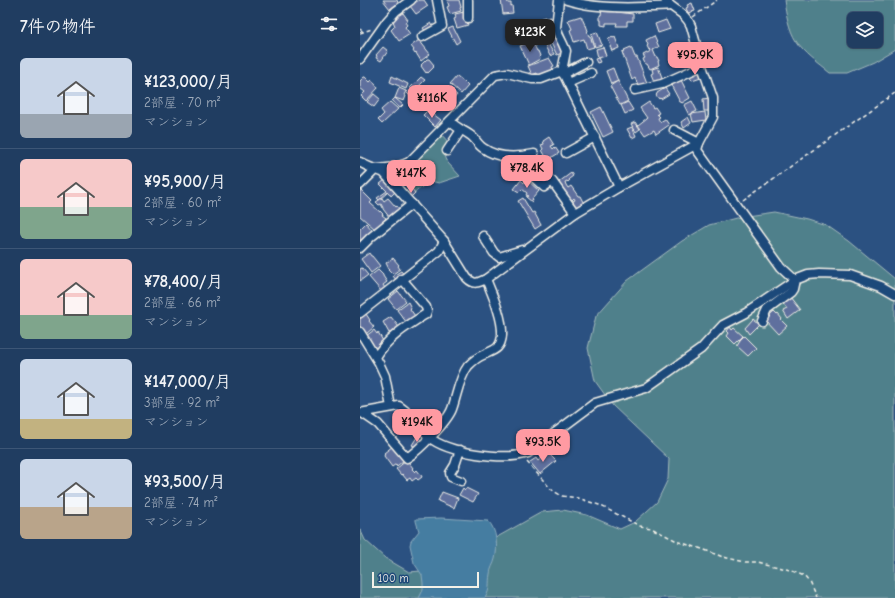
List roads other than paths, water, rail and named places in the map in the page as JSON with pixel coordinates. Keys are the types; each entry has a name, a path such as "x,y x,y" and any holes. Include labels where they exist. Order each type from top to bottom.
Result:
{"street":[{"path":"360,59 396,11 411,0"},
{"path":"422,37 442,26 437,0"},
{"path":"468,0 468,18"},
{"path":"559,0 556,28 566,51 563,72 619,187"},
{"path":"567,0 602,6 660,8 668,3 689,20 713,98 713,117 699,143 697,150 781,267 795,280"},
{"path":"360,185 376,169 393,168 409,162 495,75 507,73 532,79 541,79 563,72 586,62"},
{"path":"635,90 662,84 702,66"},
{"path":"568,84 591,73"},
{"path":"450,121 456,127 471,136 481,148 502,157 534,154"},
{"path":"447,151 461,130"},
{"path":"674,130 699,143"},
{"path":"566,153 594,137"},
{"path":"360,162 384,173 444,241 467,278 471,282 478,283 486,279 575,213 699,143"},
{"path":"528,172 544,187 552,181 575,213"},
{"path":"360,248 371,237 412,204"},
{"path":"483,236 494,253 499,257 523,249 526,250"},
{"path":"360,313 439,251 444,241"},
{"path":"361,413 399,406 408,413 429,437 441,445 478,455 520,455 528,453 595,403 646,388 701,349 723,325 746,313 795,280 819,274 850,275 881,286 895,294"},
{"path":"376,357 385,345 397,334 426,314 427,311 426,307 402,279"},
{"path":"361,413 378,424 407,458 429,437 451,410 463,373 476,359 490,353 499,346 502,334 500,322 496,305 486,279"},
{"path":"762,321 767,310 791,292 795,280"},
{"path":"360,332 376,357 385,376 391,407"},
{"path":"460,450 456,465 450,473 451,477 461,481"}],"water":[{"path":"441,518 488,521 491,524 496,539 496,555 490,572 489,589 485,598 419,598 423,590 422,575 414,563 410,545 411,541 419,531 416,519"}],"waterway":[{"path":"560,25 567,43"},
{"path":"569,51 570,66"}]}
